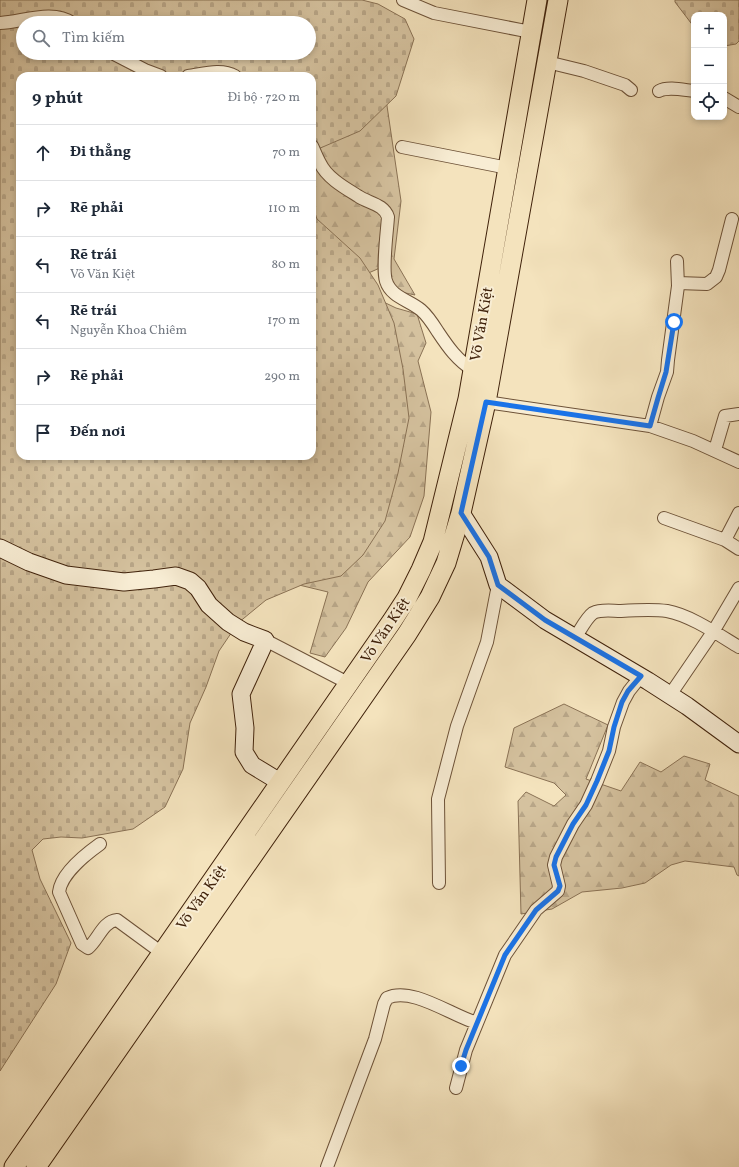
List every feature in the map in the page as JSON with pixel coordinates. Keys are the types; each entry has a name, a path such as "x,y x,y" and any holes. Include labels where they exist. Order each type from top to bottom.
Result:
{"main road":[{"name":"Võ Văn Kiệt","path":"14,1167 392,621 407,598 421,570 433,542 468,399 537,0"},
{"name":"Võ Văn Kiệt","path":"36,1167 407,634 430,597 446,563 461,513 486,402 558,0"},
{"path":"518,110 538,113"},
{"path":"442,508 461,513"},
{"path":"280,782 296,794"}],"street":[{"path":"410,1 434,13 531,32"},
{"path":"0,23 16,21"},
{"path":"126,60 150,72"},
{"path":"547,62 584,71 625,85 630,90"},
{"path":"659,91 668,88 691,91"},
{"path":"727,100 739,107"},
{"path":"402,147 508,168"},
{"path":"316,155 326,172 354,194 382,208 386,212 388,217 385,275 388,288 421,310 429,319 454,356 473,370"},
{"path":"678,283 707,284 716,277 732,219"},
{"path":"650,426 666,372 678,283 677,261"},
{"path":"486,402 650,426 693,440 739,462"},
{"path":"715,450 725,416 739,414"},
{"path":"439,883 438,799 457,726 487,642 498,585 489,557 461,513"},
{"path":"725,540 739,513"},
{"path":"664,518 725,540 739,550"},
{"path":"0,548 29,562 66,574 124,582 176,576 190,581 198,588 209,605 228,622 244,632 265,640 348,683"},
{"path":"498,585 545,620 641,676 739,744"},
{"path":"670,695 713,632 739,588"},
{"path":"575,638 592,614 600,611 666,611 678,615 713,632 739,647"},
{"path":"265,640 241,694 245,728 244,752 252,765 280,782"},
{"path":"456,1088 466,1050 505,955 536,910 558,891 560,886 554,865 556,857 573,824 586,805 597,781 609,751 614,727 622,702 628,691 641,676"},
{"path":"100,844 76,864 60,887 59,892 82,944 88,948 106,925 117,920 162,953"},
{"path":"327,1167 375,1039 387,998 413,996 477,1023"}],"green space":[{"path":"0,0 362,0 378,4 405,19 414,39 396,96 360,131 318,149 316,153 316,72 16,72 16,460 316,460 316,216 317,219 360,258 378,285 394,323 403,369 409,418 398,473 385,521 363,555 341,576 304,584 266,600 238,623 219,651 206,687 190,723 183,769 165,807 133,829 82,838 61,837 43,839 32,850 40,879 71,943 56,984 0,1071"},
{"path":"675,0 739,0 739,41 736,44 727,46 727,12 691,12 691,23"},
{"path":"376,31 401,201 394,259 415,295 401,292 385,280 382,267 364,275 367,294 396,308 417,314 426,343 418,361 431,412 424,496 410,537 368,582 346,628 325,657 310,653 328,592 295,584 311,460 316,460 316,127"},
{"path":"564,704 608,725 586,779 621,791 640,762 661,772 684,756 710,764 705,780 739,796 739,876 737,875 734,867 685,861 671,865 645,883 622,888 582,892 552,909 521,914 518,801 526,792 554,806 566,795 554,783 505,767 514,728"}],"route":[{"path":"461,1066 466,1050 505,955 536,910 558,891 560,886 554,865 556,857 573,824 586,805 597,781 609,751 614,727 622,702 628,691 641,676 545,620 498,585 489,557 461,513 486,402 650,426 666,372 670,339 674,322"}]}
